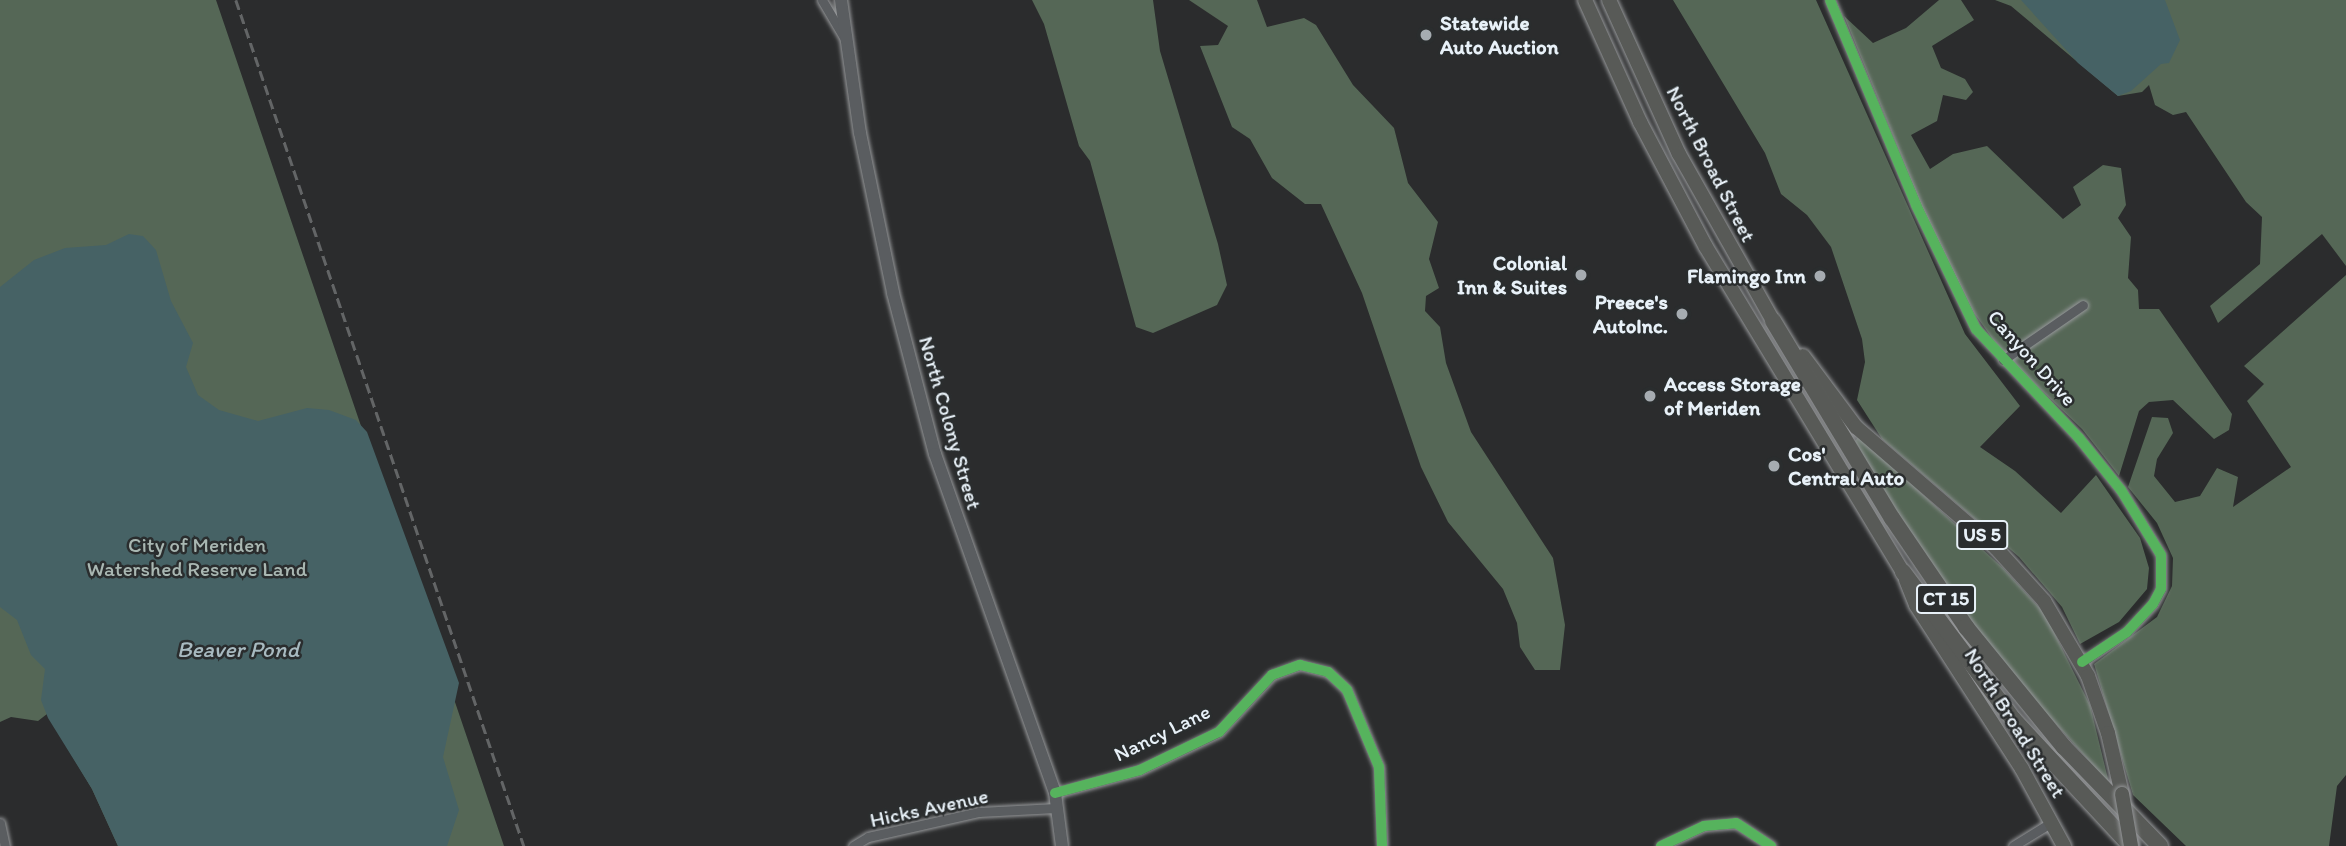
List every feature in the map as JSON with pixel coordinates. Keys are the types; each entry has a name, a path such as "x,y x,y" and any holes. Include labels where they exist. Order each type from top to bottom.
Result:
{"highway":[{"name":"CT 15","path":"1773,321 1892,518 1966,627 2064,747 2160,846"},
{"name":"CT 15","path":"1903,572 2013,719 2131,846"}],"main road":[{"name":"North Colony Street","path":"841,0 893,293 935,454 1055,793 1062,846"},
{"name":"North Broad Street","path":"1585,0 1661,165 1716,266 1903,572 1911,596 2052,822 2064,846"},
{"name":"North Broad Street","path":"1609,0 1679,154 1773,321 1856,427 2015,566 2052,611 2082,662 2109,733 2131,846"}],"street":[{"path":"822,0 846,40"},
{"name":"Canyon Drive","path":"1830,0 1954,289 1976,329 2079,438 2127,500 2161,555 2161,589 2153,604 2127,632 2082,662"},
{"path":"2003,360 2083,305"},
{"name":"Nancy Lane","path":"1055,793 1140,770 1219,732 1272,675 1300,665 1328,672 1347,690 1379,767 1382,846"},
{"name":"Hicks Avenue","path":"853,846 868,837 979,812 1056,808"},
{"path":"2013,846 2052,822"},
{"path":"0,823 5,846"},
{"path":"1661,846 1704,826 1736,823 1771,846"}],"green space":[{"name":"Beaver Pond","path":"0,0 216,0 504,846 118,846 92,789 47,714 38,721 11,717 0,722"},
{"path":"1032,0 1153,0 1160,51 1218,244 1227,285 1217,305 1153,333 1136,327 1090,161 1079,146 1044,24"},
{"path":"1189,0 1257,0 1267,27 1304,18 1316,25 1353,85 1394,128 1408,183 1438,222 1429,259 1439,288 1426,296 1425,311 1440,327 1446,363 1471,432 1553,558 1565,625 1560,670 1535,670 1520,647 1517,623 1503,589 1448,522 1421,467 1362,293 1321,204 1305,204 1272,178 1250,139 1232,127 1200,46 1218,45 1228,26"},
{"path":"1673,0 1816,0 1965,334 2020,406 1980,447 2015,471 2061,513 2096,475 2140,538 2149,568 2147,589 2119,622 2080,644 2062,607 2019,557 1882,439 1857,400 1865,362 1862,339 1831,247 1807,215 1781,194 1765,153"},
{"path":"1939,0 1961,0 1974,20 1932,46 1941,68 1965,79 1973,92 1966,100 1943,95 1937,121 1911,135 1930,169 1953,154 1987,146 2063,219 2081,205 2073,187 2103,165 2121,168 2126,205 2118,218 2131,237 2128,278 2138,290 2139,309 2159,309 2232,414 2229,430 2214,439 2173,400 2149,402 2139,411 2119,476 2082,429 2004,355 1974,313 1926,216 1844,16 1873,43 1906,28"},
{"path":"1995,0 2346,0 2346,266 2322,234 2218,323 2210,306 2260,264 2262,217 2246,202 2186,112 2173,115 2155,105 2149,85 2142,92 2118,96 2011,6"},
{"path":"2346,275 2346,775 2337,786 2329,846 2186,846 2133,795 2094,664 2157,617 2172,586 2173,558 2157,523 2128,487 2152,417 2168,418 2173,433 2157,459 2154,476 2175,502 2200,496 2217,468 2238,477 2233,507 2291,467 2247,401 2264,384 2244,366"},
{"path":"1859,436 2003,568 2045,614 2090,705 2109,783 2011,674 1960,605 1891,502 1855,441"}],"water":[{"path":"2021,0 2165,0 2180,40 2169,63 2161,64 2131,91 2118,96 2078,63"},
{"name":"Beaver Pond","path":"129,234 143,236 156,250 171,301 193,343 186,367 198,395 219,410 258,421 307,408 329,410 356,420 367,432 459,683 443,757 459,810 447,846 118,846 92,789 48,718 41,700 45,669 31,655 17,620 0,607 0,287 34,260 65,248 106,245"}],"railway":[{"path":"236,0 524,846"}],"cycle path":[{"path":"1830,0 1916,205 1976,329 2079,438 2121,490 2161,555 2161,589 2153,604 2127,632 2082,662"},
{"path":"1055,793 1140,770 1219,732 1272,675 1300,665 1328,672 1347,690 1379,767 1382,846"},
{"path":"1661,846 1704,826 1736,823 1771,846"}],"place":[{"name":"Statewide Auto Auction","path":"1426,35"},
{"name":"Colonial Inn & Suites","path":"1581,275"},
{"name":"Flamingo Inn","path":"1820,276"},
{"name":"Preece's AutoInc.","path":"1682,314"},
{"name":"Access Storage of Meriden","path":"1650,396"},
{"name":"Cos' Central Auto","path":"1774,466"}],"park label":[{"name":"City of Meriden Watershed Reserve Land","path":"197,557"}]}
